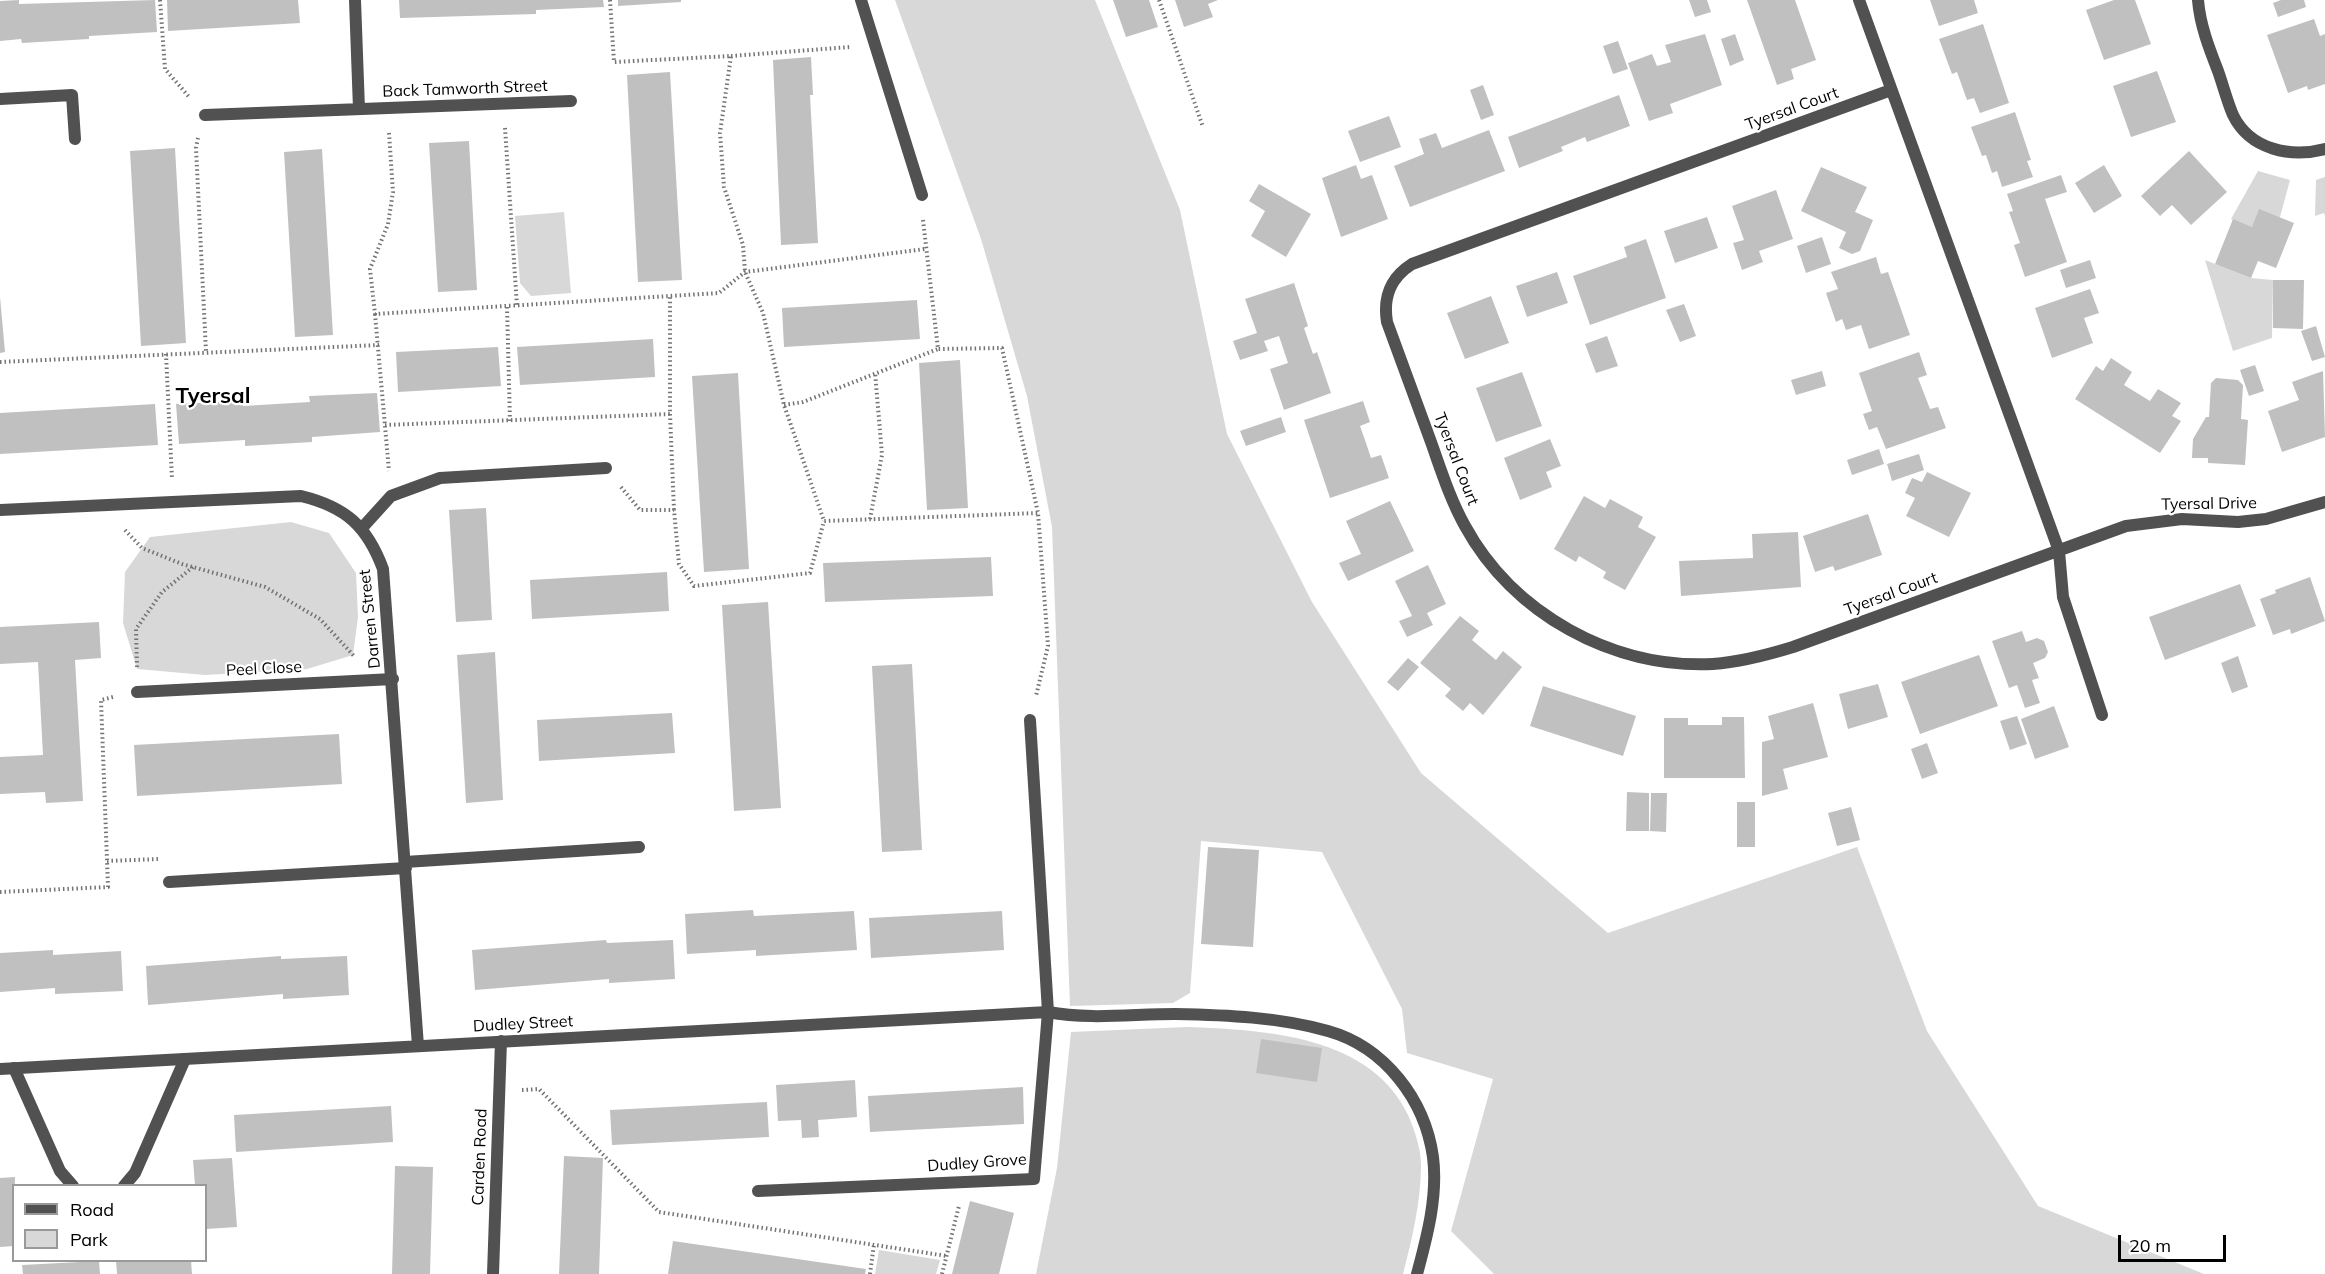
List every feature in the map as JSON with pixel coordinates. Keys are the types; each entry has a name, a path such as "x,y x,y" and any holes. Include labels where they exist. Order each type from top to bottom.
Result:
{"street":[{"name":"Back Tamworth Street","path":"355,0 359,109"},
{"path":"861,0 922,195"},
{"path":"1859,0 2059,550 2063,597 2102,715"},
{"path":"2198,0 2206,40 2234,116 2245,131 2267,146 2292,154 2325,149"},
{"name":"Tyersal Court","path":"1891,90 1412,264 1402,270 1389,289 1386,299 1388,322 1438,460 1465,527 1479,550 1515,591 1558,624 1582,637 1607,647 1659,661 1713,664 1767,655 2059,550"},
{"path":"0,99 72,95 75,139"},
{"name":"Back Tamworth Street","path":"205,115 571,101"},
{"path":"362,528 391,496 440,478 606,468"},
{"name":"Darren Street","path":"0,510 301,496 323,502 344,513 362,528 375,548 383,569 393,679 418,1046"},
{"name":"Tyersal Drive","path":"2059,550 2126,526 2154,521 2248,521 2294,513 2325,502"},
{"name":"Peel Close","path":"137,692 393,679"},
{"path":"1030,720 1048,1012"},
{"path":"169,882 639,847"},
{"name":"Dudley Street","path":"0,1069 1048,1012 1076,1017 1173,1014 1233,1016 1281,1022 1330,1032 1364,1047 1392,1068 1410,1095 1425,1127 1433,1158 1433,1198 1417,1274"},
{"name":"Dudley Grove","path":"758,1191 1034,1179 1048,1012"},
{"name":"Carden Road","path":"493,1274 501,1041"},
{"path":"125,1184 135,1173 185,1059"},
{"path":"14,1068 60,1171 72,1184"}],"path":[{"path":"160,0 165,69 205,115 196,148 206,352"},
{"path":"610,0 614,62 875,45"},
{"path":"1159,0 1203,127"},
{"path":"670,297 670,414 679,564 694,586 810,573 824,521 784,405 763,313 745,272 743,245 724,187 720,133 731,56"},
{"path":"504,104 517,306"},
{"path":"388,108 393,192 388,224 370,269 379,345 391,496"},
{"path":"922,195 925,249 938,349"},
{"path":"375,314 719,293 745,272 925,249"},
{"path":"507,307 510,422"},
{"path":"0,362 379,345"},
{"path":"784,405 803,402 938,349 1002,348 1038,513 1048,646 1030,720"},
{"path":"166,354 173,502"},
{"path":"870,519 882,455 875,372"},
{"path":"385,425 510,422 670,414"},
{"path":"606,468 640,510 674,510"},
{"path":"101,505 142,548 193,567 265,587 320,619 353,655 393,679"},
{"path":"824,521 1038,513"},
{"path":"0,892 108,887 101,700 137,692 136,629 162,592 193,567"},
{"path":"107,861 159,859 169,882"},
{"path":"499,1091 539,1089 659,1212 947,1256"},
{"path":"942,1274 965,1182"},
{"path":"870,1274 874,1244"}],"green space":[{"path":"895,0 1095,0 1180,210 1227,434 1312,602 1421,773 1608,933 1857,847 1927,1031 2038,1206 2204,1274 1494,1274 1451,1231 1493,1079 1407,1053 1402,1009 1322,852 1201,841 1190,993 1173,1003 1070,1006 1052,527 1027,396 981,239"},
{"path":"2258,171 2290,180 2280,217 2252,227 2231,219"},
{"path":"2325,177 2325,216 2324,213 2315,216 2316,180"},
{"path":"564,212 571,293 531,296 520,283 515,216"},
{"path":"2205,260 2251,278 2273,280 2272,338 2233,351"},
{"path":"291,522 329,533 356,573 358,617 353,655 307,669 205,675 137,669 123,623 125,572 150,537"},
{"path":"1187,1027 1249,1031 1313,1042 1343,1053 1370,1069 1392,1090 1409,1117 1421,1159 1418,1207 1403,1274 1036,1274 1057,1168 1071,1032"},
{"path":"879,1250 940,1260 936,1274 875,1274"}],"building":[{"path":"19,0 19,4 155,0 157,32 22,43 21,39 0,41 0,1"},
{"path":"167,0 298,0 300,23 168,31"},
{"path":"399,0 603,0 604,7 536,10 536,14 400,18"},
{"path":"618,0 681,0 681,2 618,6"},
{"path":"1113,0 1149,0 1158,27 1126,37"},
{"path":"1175,0 1218,0 1208,4 1213,17 1184,27"},
{"path":"1689,0 1707,0 1711,12 1695,17"},
{"path":"1747,0 1795,0 1816,60 1791,69 1794,79 1777,85"},
{"path":"1930,0 1974,0 1978,13 1939,26"},
{"path":"2114,0 2135,0 2151,44 2104,60 2086,10"},
{"path":"2281,0 2304,0 2306,7 2278,17 2273,3"},
{"path":"2314,19 2320,36 2325,34 2325,84 2308,90 2307,86 2288,93 2267,35"},
{"path":"1983,24 2009,103 1980,113 1974,98 1967,100 1957,72 1952,74 1939,39"},
{"path":"1705,34 1722,85 1670,104 1673,113 1649,121 1628,63 1652,54 1657,66 1671,62 1665,45"},
{"path":"1735,34 1744,60 1730,66 1721,39"},
{"path":"1618,41 1628,69 1613,74 1603,46"},
{"path":"811,57 813,95 810,95 818,243 781,245 773,60"},
{"path":"2157,71 2176,122 2131,137 2113,86"},
{"path":"670,72 682,280 638,282 627,75"},
{"path":"1483,85 1494,115 1481,120 1470,90"},
{"path":"1619,95 1630,126 1587,142 1585,137 1561,147 1563,151 1519,168 1508,137"},
{"path":"2015,112 2031,160 2027,161 2033,177 2002,187 1997,171 1992,173 1986,155 1982,156 1971,127"},
{"path":"1389,116 1401,147 1360,162 1348,131"},
{"path":"1489,130 1505,171 1410,207 1394,166 1424,154 1419,139 1436,133 1442,148"},
{"path":"469,141 477,290 438,292 429,143"},
{"path":"175,148 186,343 141,346 130,151"},
{"path":"322,149 333,335 295,337 284,152"},
{"path":"2189,151 2227,192 2191,225 2172,205 2160,216 2141,196"},
{"path":"1356,165 1361,179 1372,175 1388,219 1341,237 1322,178"},
{"path":"2104,165 2122,196 2094,213 2075,183"},
{"path":"1821,167 1867,187 1855,212 1873,220 1860,251 1852,254 1839,248 1846,232 1801,211"},
{"path":"2061,175 2067,192 2045,199 2067,262 2025,277 2014,245 2020,243 2009,212 2013,211 2007,194"},
{"path":"1259,184 1311,214 1286,257 1251,236 1265,211 1249,201"},
{"path":"1776,190 1793,239 1759,251 1763,262 1742,270 1733,243 1744,240 1732,206"},
{"path":"2259,209 2294,223 2276,268 2258,261 2251,278 2215,264 2233,219 2252,227"},
{"path":"1707,217 1718,248 1675,263 1664,231"},
{"path":"1822,237 1831,264 1806,273 1797,246"},
{"path":"1646,239 1666,298 1590,325 1573,276 1627,257 1624,247"},
{"path":"1876,257 1881,274 1888,272 1910,335 1869,349 1861,325 1846,330 1842,319 1836,322 1826,293 1838,289 1831,272"},
{"path":"2090,260 2096,278 2066,288 2060,270"},
{"path":"1557,272 1568,303 1527,317 1516,286"},
{"path":"2273,280 2304,280 2303,329 2273,328"},
{"path":"1294,283 1308,326 1304,328 1313,354 1317,352 1331,393 1284,410 1270,369 1288,363 1279,336 1264,341 1268,351 1240,360 1233,341 1257,333 1245,299"},
{"path":"2090,289 2099,313 2084,318 2093,343 2052,358 2035,308"},
{"path":"1491,296 1509,343 1465,359 1447,313"},
{"path":"0,297 5,352 0,353"},
{"path":"917,300 920,339 784,347 782,308"},
{"path":"1684,304 1696,336 1680,342 1666,310"},
{"path":"2316,326 2325,357 2312,361 2301,331"},
{"path":"1607,336 1618,366 1596,373 1585,344"},
{"path":"653,339 655,377 520,385 517,347"},
{"path":"498,347 501,386 398,392 396,352"},
{"path":"1919,352 1927,375 1918,378 1930,409 1938,407 1946,428 1886,449 1877,427 1869,430 1863,414 1872,411 1859,373"},
{"path":"2111,358 2132,372 2124,385 2150,401 2158,389 2181,403 2172,416 2181,421 2160,453 2075,399 2096,366 2103,371"},
{"path":"960,360 968,508 927,510 919,363"},
{"path":"2255,365 2264,391 2249,396 2240,370"},
{"path":"1822,371 1826,386 1796,395 1791,380"},
{"path":"2323,371 2325,437 2282,452 2268,411 2299,400 2292,382"},
{"path":"1522,372 1542,426 1496,442 1476,388"},
{"path":"738,373 749,569 704,572 692,376"},
{"path":"2216,378 2238,380 2243,385 2241,419 2248,420 2245,465 2208,463 2208,458 2192,458 2193,439 2206,417 2209,417 2211,383"},
{"path":"377,393 380,432 312,437 312,442 245,446 245,440 179,444 176,404 242,401 243,406 310,402 309,396"},
{"path":"1363,401 1370,422 1360,426 1371,458 1381,455 1389,478 1330,498 1304,420"},
{"path":"155,404 158,445 0,454 0,413"},
{"path":"1281,417 1286,432 1246,446 1240,431"},
{"path":"1550,439 1561,466 1546,472 1552,487 1520,500 1504,458"},
{"path":"1879,449 1884,464 1852,475 1847,460"},
{"path":"1919,454 1924,470 1892,481 1887,464"},
{"path":"1927,472 1971,493 1949,537 1906,516 1915,498 1905,493 1912,478 1922,482"},
{"path":"1584,496 1605,508 1610,499 1643,517 1638,527 1656,537 1625,590 1603,578 1606,572 1579,556 1576,562 1554,549"},
{"path":"1390,501 1414,551 1348,581 1339,563 1361,554 1346,521"},
{"path":"486,508 492,620 456,622 449,510"},
{"path":"1868,514 1882,555 1835,571 1833,566 1815,572 1803,536"},
{"path":"1798,532 1801,587 1681,596 1679,561 1753,558 1752,534"},
{"path":"991,557 993,596 825,602 823,563"},
{"path":"1428,565 1446,604 1427,613 1433,625 1407,637 1399,621 1412,616 1395,581"},
{"path":"667,572 669,611 532,619 530,580"},
{"path":"2310,577 2325,621 2291,634 2290,629 2273,635 2260,599 2276,593 2275,590"},
{"path":"2240,584 2256,626 2165,660 2149,617"},
{"path":"768,602 781,808 734,811 722,605"},
{"path":"1460,616 1479,631 1472,640 1496,660 1503,651 1522,667 1483,715 1470,703 1463,711 1445,696 1451,689 1420,663"},
{"path":"99,622 101,658 75,660 83,801 46,803 45,792 0,794 0,757 43,755 38,662 0,664 0,627"},
{"path":"2022,631 2026,642 2037,638 2044,641 2048,652 2045,658 2033,663 2039,678 2032,680 2040,703 2025,708 2017,685 2009,688 1992,641"},
{"path":"495,652 503,800 466,803 457,655"},
{"path":"1979,655 1998,706 1920,734 1901,682"},
{"path":"2238,656 2248,687 2232,693 2221,663"},
{"path":"1408,658 1419,667 1398,691 1387,682"},
{"path":"912,664 922,850 882,852 872,666"},
{"path":"1878,684 1888,717 1848,729 1839,694"},
{"path":"1543,686 1636,716 1623,756 1530,726"},
{"path":"1813,703 1828,757 1783,769 1788,789 1762,796 1762,742 1774,739 1768,716"},
{"path":"2054,706 2069,747 2035,759 2021,719"},
{"path":"672,713 675,753 539,761 537,720"},
{"path":"2017,716 2027,744 2010,750 2000,721"},
{"path":"1722,717 1744,717 1745,778 1664,778 1664,718 1688,718 1688,725 1722,725"},
{"path":"339,734 342,784 137,796 134,745"},
{"path":"1927,743 1938,773 1922,779 1911,749"},
{"path":"1627,792 1649,793 1649,831 1626,831"},
{"path":"1651,793 1667,793 1666,832 1650,831"},
{"path":"1737,802 1755,802 1755,847 1737,847"},
{"path":"1851,807 1860,840 1837,846 1828,813"},
{"path":"1208,847 1259,850 1253,947 1201,944"},
{"path":"753,910 754,916 854,911 857,950 756,956 756,950 687,954 685,914"},
{"path":"1002,911 1004,950 871,958 869,918"},
{"path":"606,940 607,943 673,940 675,979 609,983 609,979 475,990 472,950"},
{"path":"53,950 53,955 121,951 123,991 55,994 55,988 0,992 0,953"},
{"path":"281,956 281,959 347,956 349,995 283,999 283,994 148,1005 146,966"},
{"path":"1261,1039 1322,1048 1317,1082 1256,1073"},
{"path":"855,1080 857,1117 818,1120 819,1137 802,1138 801,1120 778,1121 776,1085"},
{"path":"1023,1087 1024,1124 870,1132 868,1096"},
{"path":"767,1102 769,1137 612,1145 610,1110"},
{"path":"391,1106 393,1142 236,1152 234,1115"},
{"path":"564,1156 603,1158 599,1274 559,1274"},
{"path":"232,1158 237,1227 207,1229 207,1184 195,1184 193,1160"},
{"path":"395,1166 433,1167 430,1274 392,1274"},
{"path":"15,1177 15,1184 12,1184 12,1246 0,1247 0,1178"},
{"path":"970,1201 1014,1213 999,1274 952,1274"},
{"path":"673,1241 866,1269 865,1274 668,1274"},
{"path":"99,1262 100,1274 23,1274 22,1265"},
{"path":"116,1262 191,1262 192,1274 117,1274"}],"district":[{"name":"Tyersal","path":"213,396"}]}
